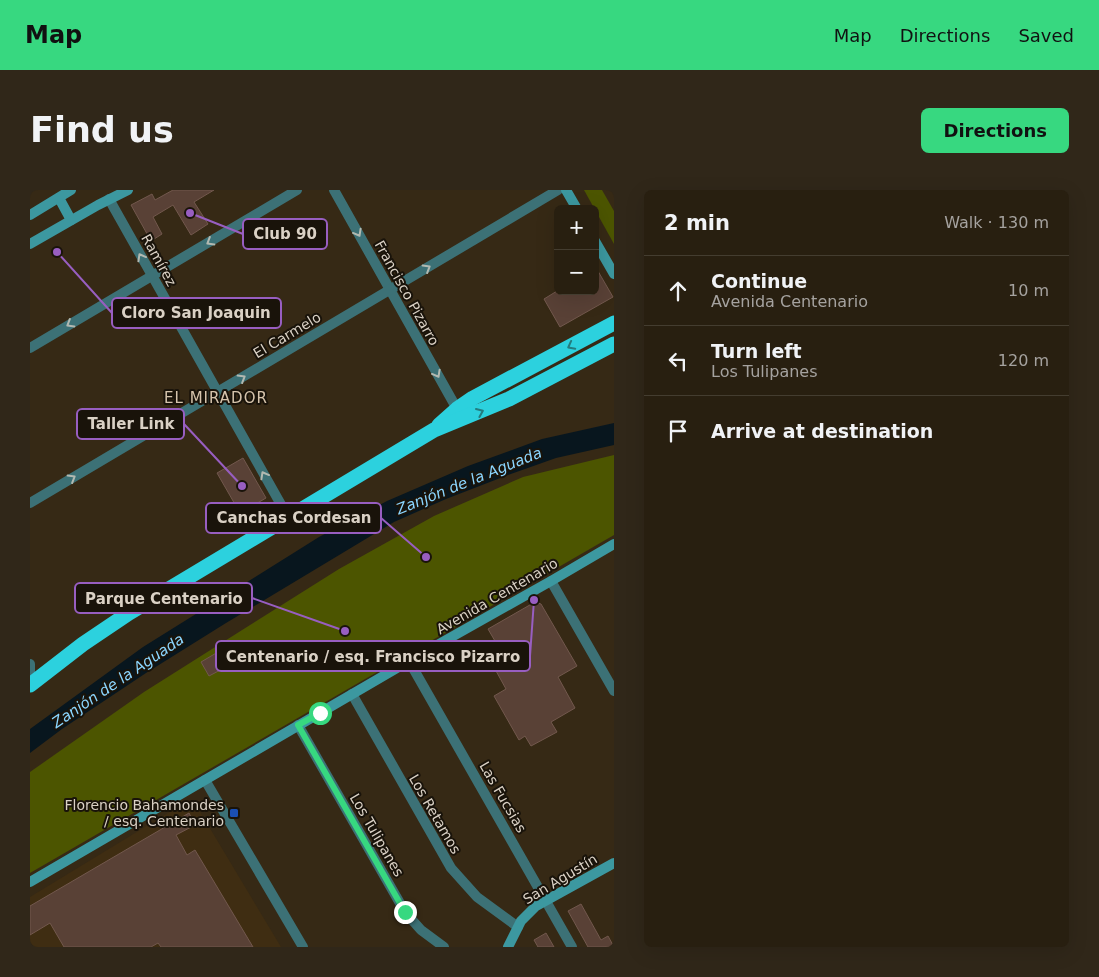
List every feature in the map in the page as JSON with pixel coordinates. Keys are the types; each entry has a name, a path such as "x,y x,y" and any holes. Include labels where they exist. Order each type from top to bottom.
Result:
{"highway":[{"path":"434,430 456,409 489,389 614,323"},
{"path":"30,685 108,626 434,430 509,399 614,344"}],"street":[{"path":"30,215 71,190"},
{"path":"30,244 71,220 107,195 128,190"},
{"path":"30,348 297,190"},
{"name":"Francisco Pizarro","path":"334,190 456,409"},
{"name":"El Carmelo","path":"30,503 558,190"},
{"path":"566,190 575,205"},
{"name":"Ramírez","path":"107,195 288,517"},
{"path":"59,198 71,220"},
{"path":"599,248 614,274"},
{"name":"Avenida Centenario","path":"30,882 298,725 614,544"},
{"path":"552,581 614,691"},
{"name":"Las Fucsias","path":"409,661 572,947"},
{"path":"30,664 30,680"},
{"name":"Los Retamos","path":"352,694 451,868 477,897 518,927"},
{"name":"Los Tulipanes","path":"298,725 405,912 421,930 444,947"},
{"path":"205,780 303,947"},
{"name":"San Agustín","path":"508,947 518,927 530,912 614,863"}],"shaded area":[{"path":"193,800 281,947 30,947 30,897 186,802"}],"green space":[{"path":"584,190 602,190 614,211 614,244 599,217 599,205 592,205"},
{"path":"614,455 614,535 30,873 30,772 144,692 339,569 434,516 523,477"}],"water":[{"name":"Zanjón de la Aguada","path":"614,423 614,445 556,458 446,499 394,522 146,673 62,729 30,753 30,729 143,647 319,537 387,501 468,466 542,439"}],"building":[{"path":"173,190 214,190 194,202 208,224 191,235 173,205 153,217 162,234 151,241 131,205 152,194 155,200"},
{"path":"599,273 613,297 560,327 544,299 554,293 554,295 599,295"},
{"path":"243,458 266,498 240,513 217,473"},
{"path":"535,602 541,604 577,666 558,677 575,708 551,722 557,732 531,746 525,736 519,740 494,696 506,689 490,660 502,653 488,629"},
{"path":"218,652 226,667 209,676 201,662"},
{"path":"189,813 195,825 176,835 187,855 195,850 253,947 161,947 158,943 151,947 64,947 50,923 30,935 30,906"},
{"path":"581,904 601,940 608,936 614,947 588,947 568,911"},
{"path":"546,933 554,947 538,947 534,940"}],"place":[{"name":"Club 90","path":"190,213"},
{"name":"Cloro San Joaquin","path":"57,252"},
{"name":"Taller Link","path":"242,486"},
{"name":"Canchas Cordesan","path":"426,557"},
{"name":"Centenario / esq. Francisco Pizarro","path":"534,600"},
{"name":"Parque Centenario","path":"345,631"},
{"name":"Florencio Bahamondes / esq. Centenario","path":"234,813"}],"district":[{"name":"EL MIRADOR","path":"216,398"}],"route":[{"path":"320,713 298,725 405,912"}]}
